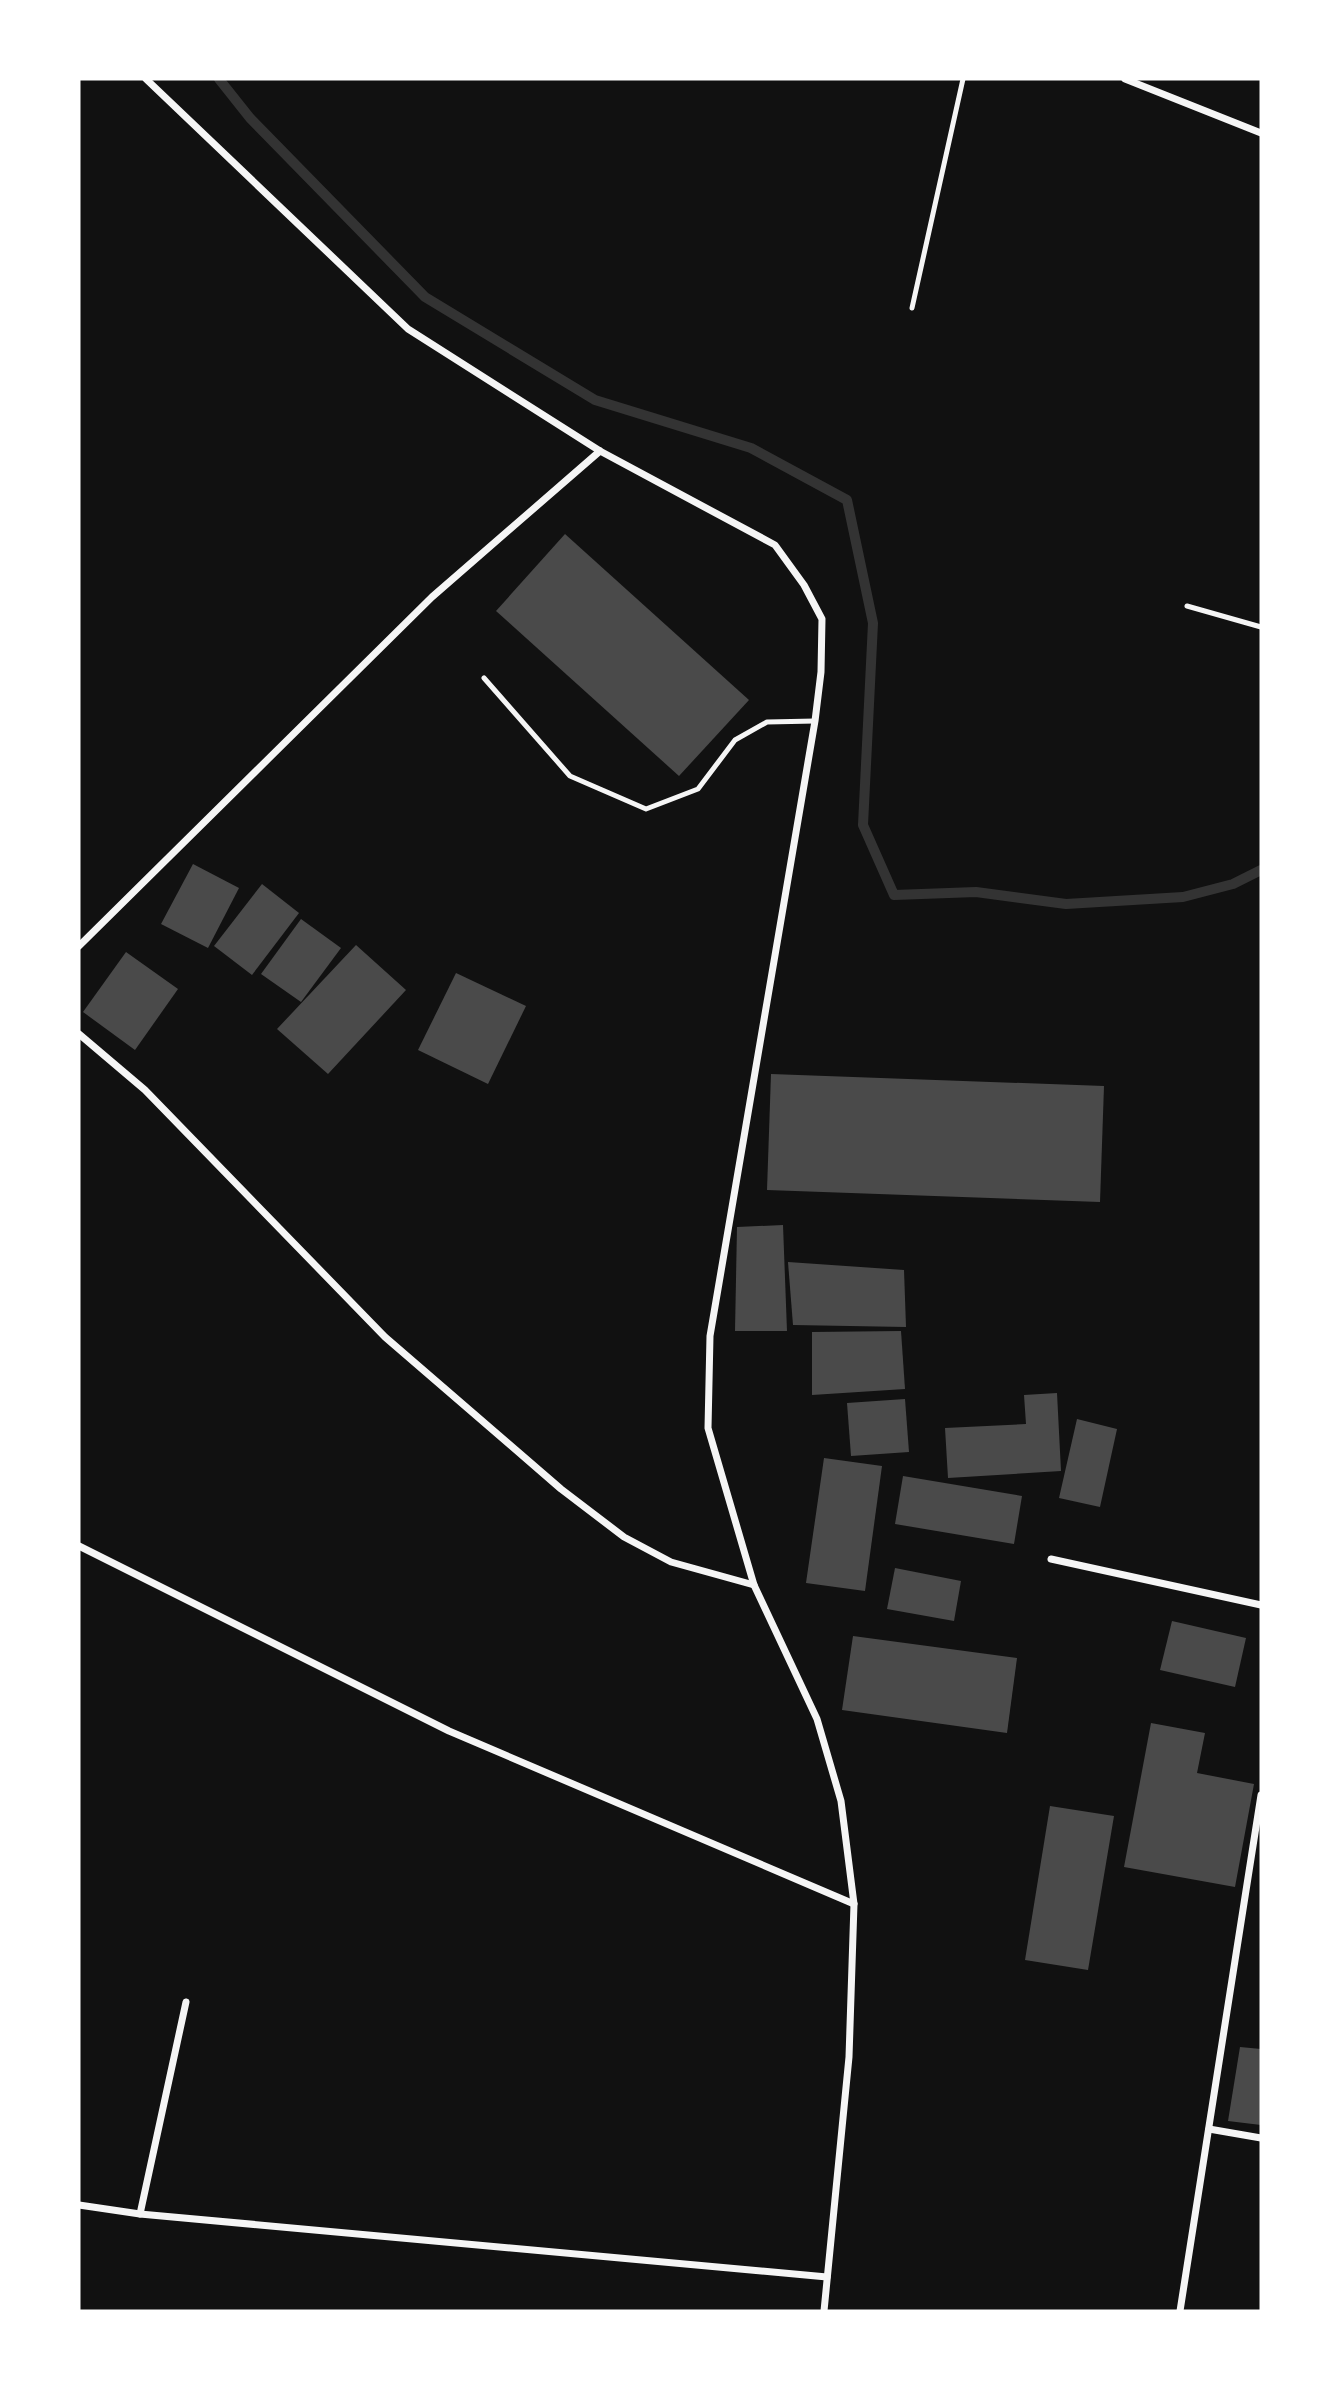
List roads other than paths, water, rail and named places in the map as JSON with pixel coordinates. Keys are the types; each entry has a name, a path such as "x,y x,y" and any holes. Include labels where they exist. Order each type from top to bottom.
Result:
{"street":[{"path":"146,79 408,329 600,452 775,545 804,585 822,619 821,672 815,721 710,1336 709,1428 754,1586 817,1719 841,1801 854,1904 849,2057 824,2311"},
{"path":"1125,79 1261,133"},
{"path":"79,946 432,597 600,452"},
{"path":"79,1034 155,1099 385,1337 561,1489 624,1537 671,1562 754,1586"},
{"path":"79,1546 449,1731 854,1904"},
{"path":"1051,1559 1261,1605"},
{"path":"1180,2311 1261,1795"},
{"path":"140,2214 186,2002"},
{"path":"1209,2129 1261,2138"},
{"path":"79,2205 140,2214 827,2277"}],"lane":[{"path":"912,308 963,79"},
{"path":"1187,606 1261,627"},
{"path":"484,678 570,776 646,808 698,789 735,740 767,722 815,721"}],"waterway":[{"path":"219,79 250,118 425,297 595,400 751,448 847,500 873,623 863,825 894,895 976,892 1066,904 1183,897 1233,884 1261,870"}]}
